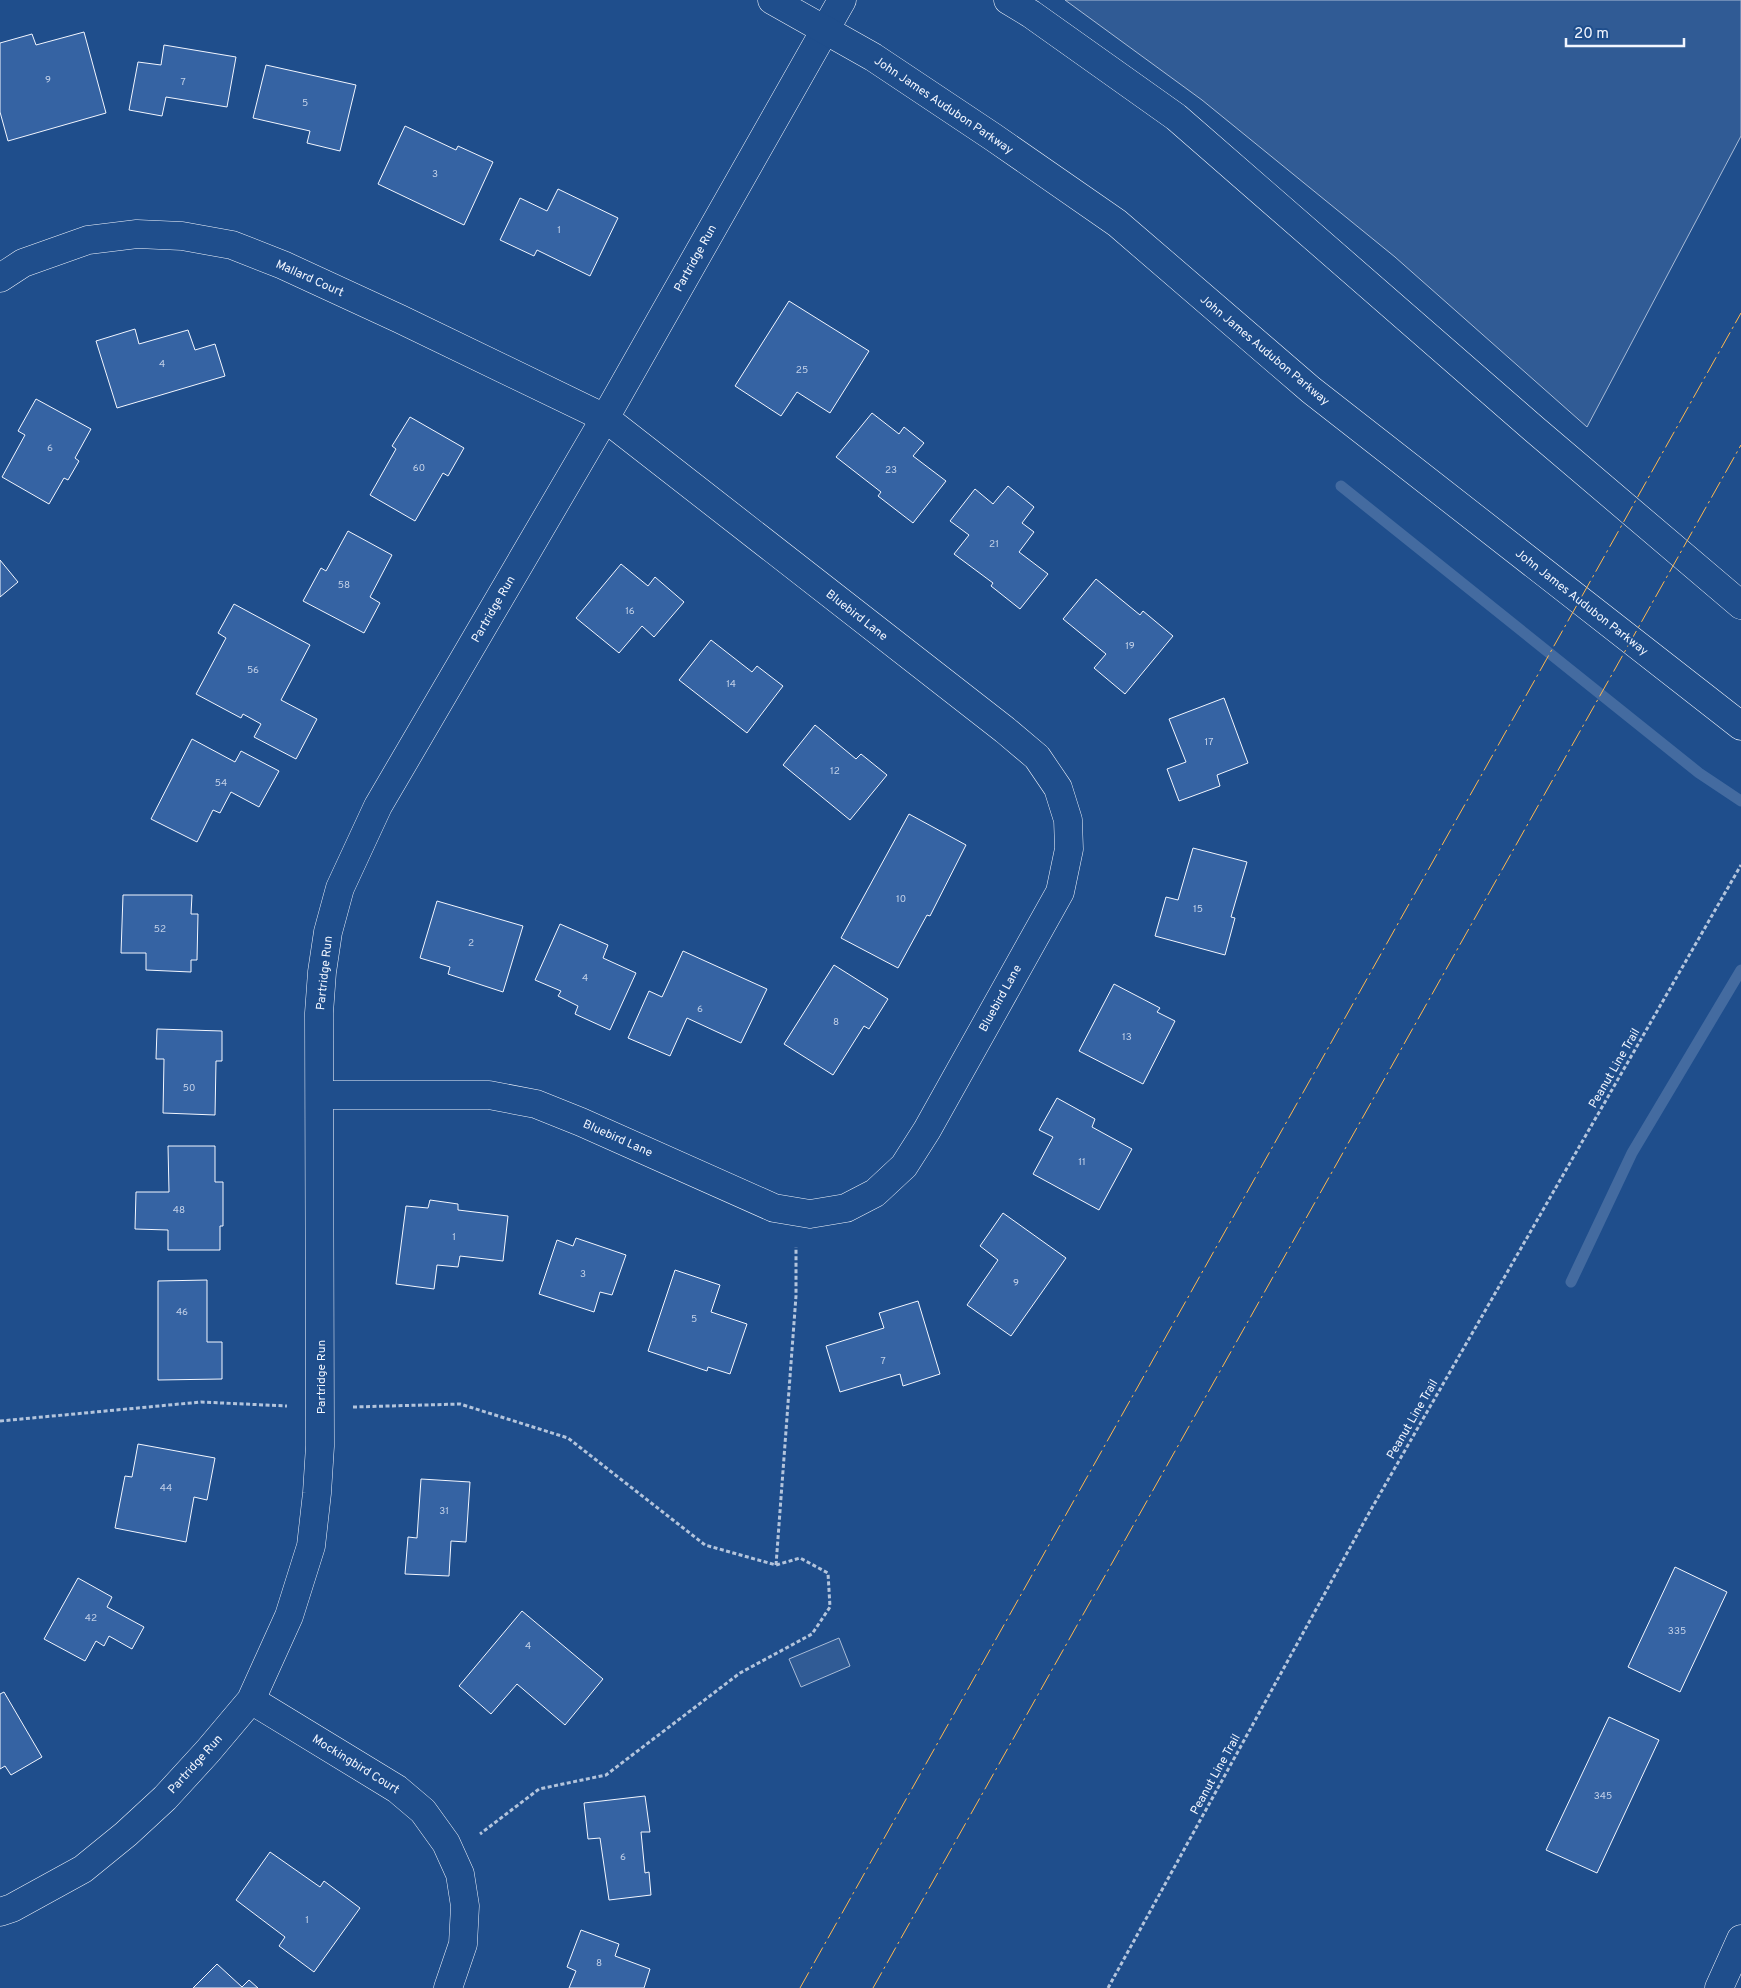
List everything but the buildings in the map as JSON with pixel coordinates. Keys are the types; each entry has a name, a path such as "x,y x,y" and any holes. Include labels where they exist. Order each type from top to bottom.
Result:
{"street":[{"name":"John James Audubon Parkway","path":"772,0 873,57 993,136 1117,223 1311,390 1741,726"},
{"name":"Partridge Run","path":"0,1912 12,1908 83,1869 126,1834 165,1798 251,1700 289,1616 311,1546 317,1493 321,1408 321,1096 319,1013 322,972 328,932 340,888 378,806 605,418 842,0"},
{"path":"1008,0 1031,14 1176,117 1534,429 1741,604"},
{"name":"Mallard Court","path":"0,278 23,263 88,240 146,234 182,236 232,245 283,265 400,319 605,418"},
{"name":"Bluebird Lane","path":"321,1096 489,1095 536,1104 581,1122 774,1208 810,1214 846,1208 875,1193 904,1166 927,1130 1060,892 1069,849 1068,820 1058,788 1037,757 998,724 605,418"},
{"name":"Mockingbird Court","path":"251,1700 397,1789 423,1811 446,1842 460,1874 465,1906 463,1944 448,1988"},
{"path":"1719,1988 1741,1939"}],"path":[{"name":"Peanut Line Trail","path":"1108,1988 1368,1513 1741,865"},
{"path":"776,1565 796,1296 796,1212"},
{"path":"0,1421 201,1402 321,1408 460,1404 568,1438 706,1544 776,1565 800,1558 828,1573 830,1607 812,1634 740,1673 606,1775 539,1789 477,1836 446,1842"}],"shaded area":[{"path":"1065,0 1741,0 1741,136 1587,427 1395,257 1202,100"},
{"path":"839,1638 850,1666 801,1687 789,1659"}],"waterway":[{"path":"1341,486 1699,773 1741,801"},
{"path":"1571,1282 1632,1153 1741,970"}],"power":[{"path":"800,1988 1741,313"},
{"path":"873,1988 1741,445"}]}
